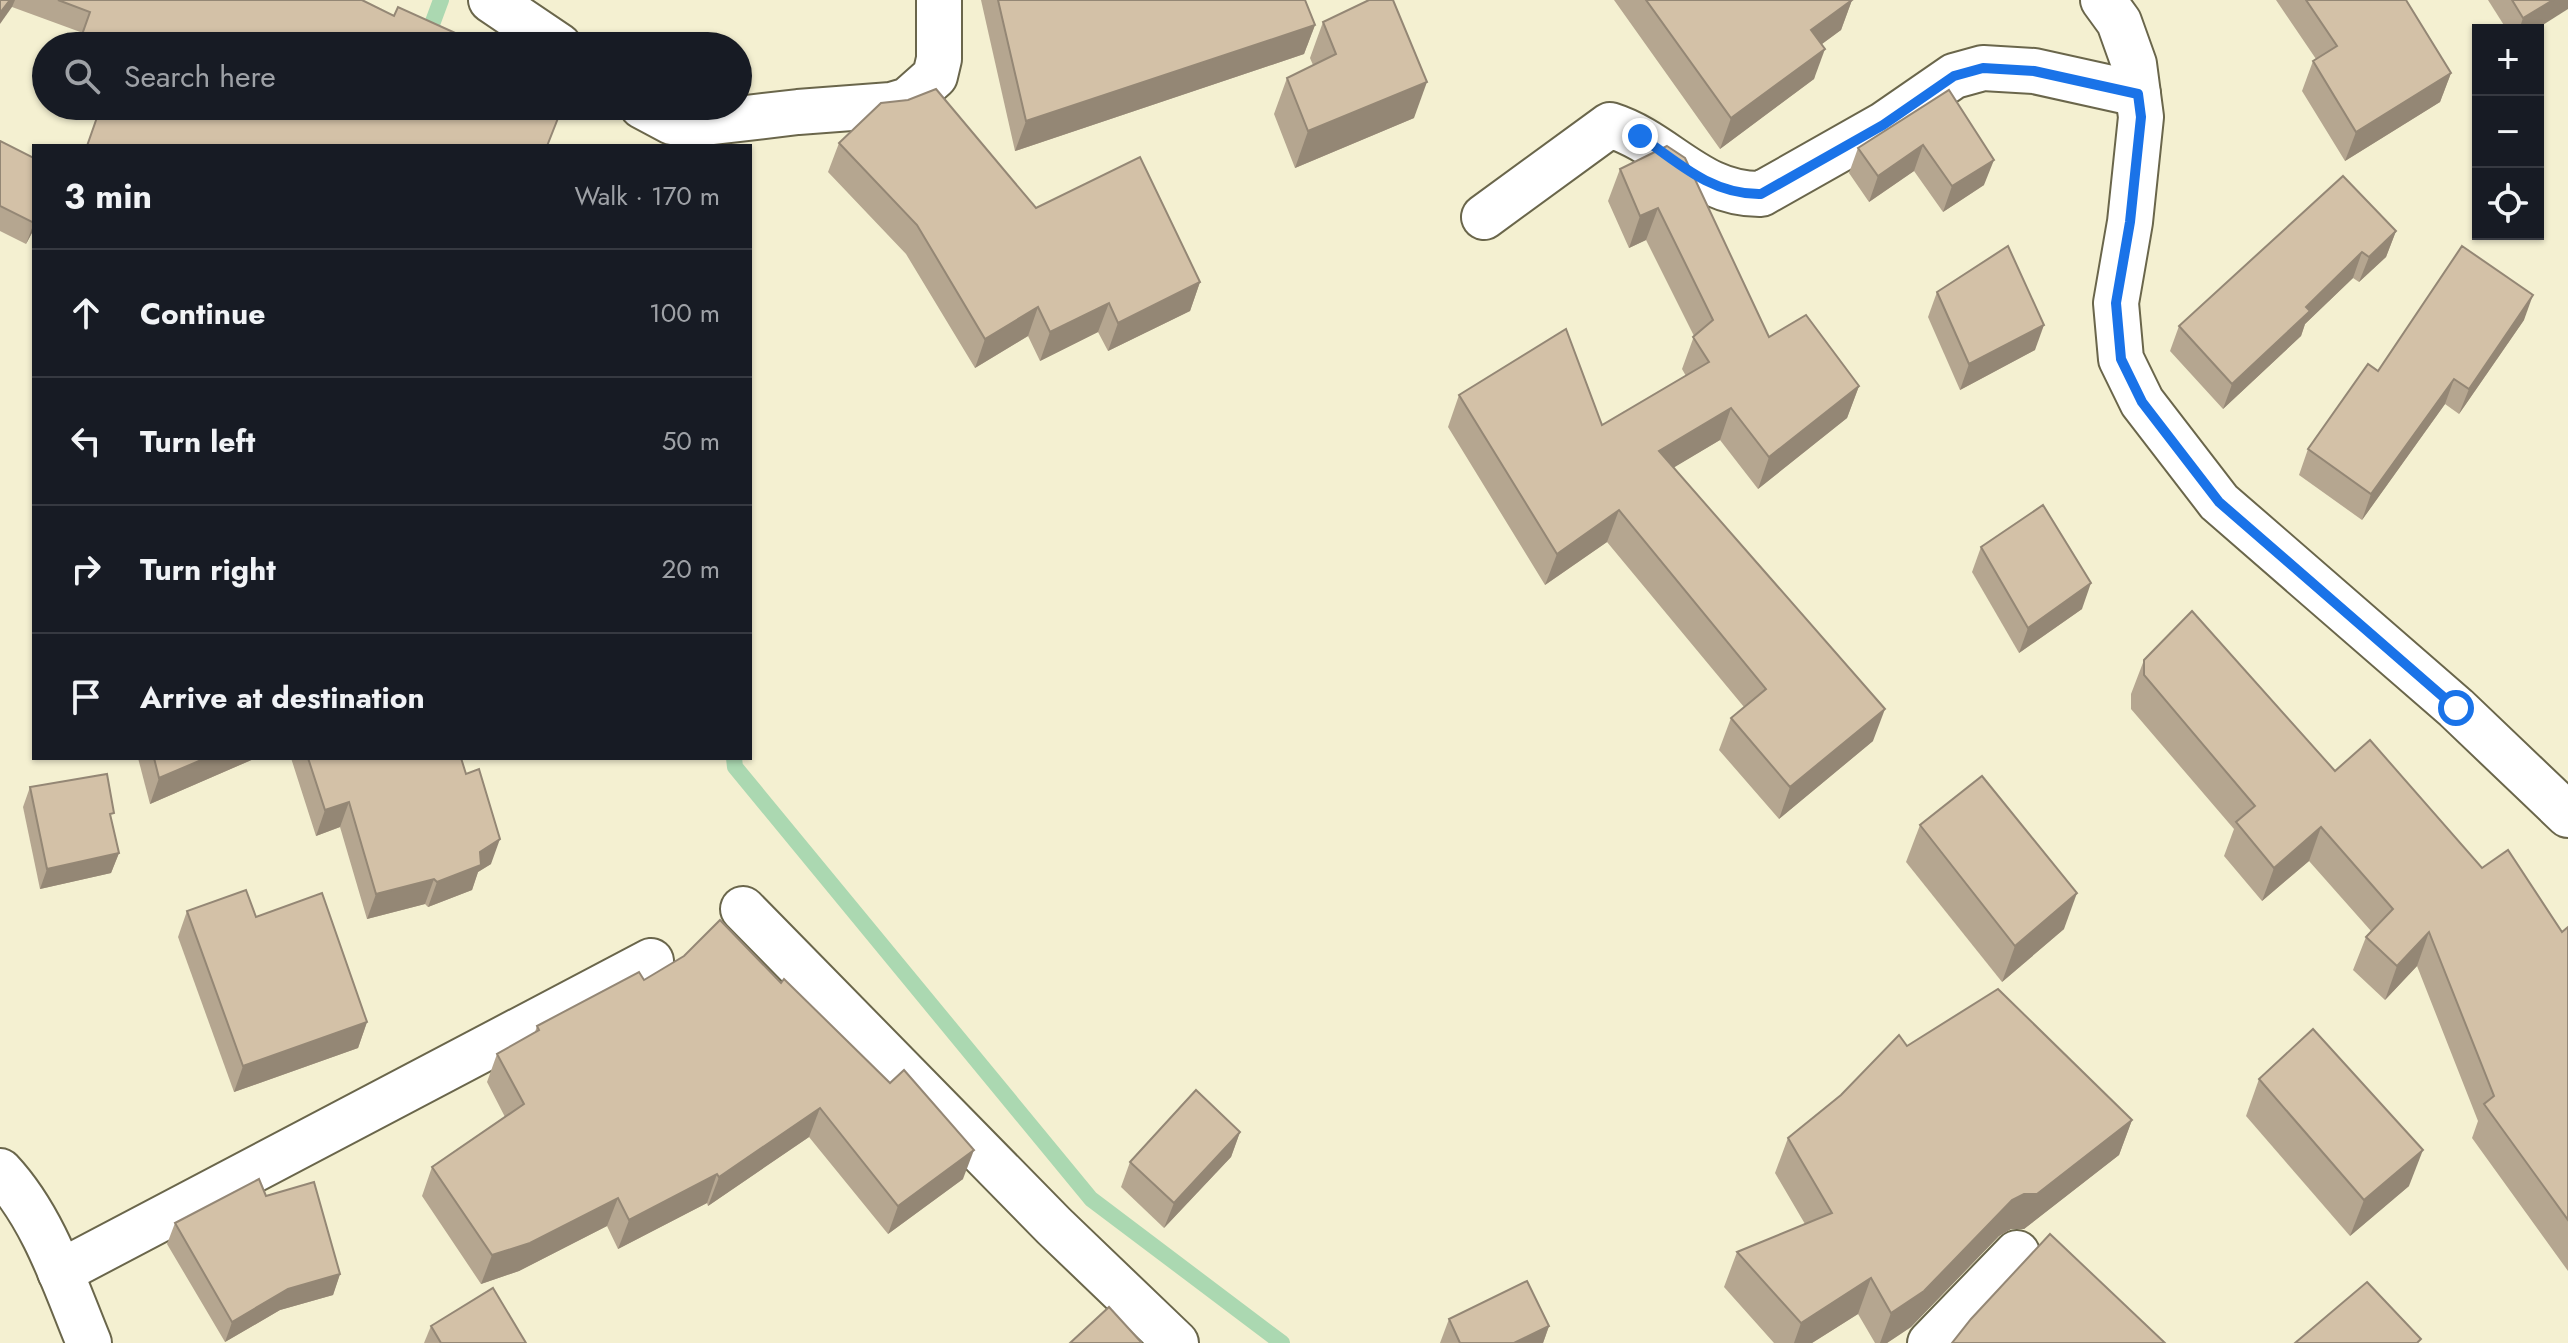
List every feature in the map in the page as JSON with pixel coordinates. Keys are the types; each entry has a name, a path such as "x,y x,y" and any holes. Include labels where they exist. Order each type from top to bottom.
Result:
{"street":[{"path":"491,0 538,32"},
{"path":"752,119 891,105 908,100 935,76 939,59 939,0"},
{"path":"2103,0 2119,22 2134,64 2141,117 2134,192 2116,303 2121,359 2142,402 2219,502 2456,708 2568,815"},
{"path":"1484,217 1610,125 1640,136 1715,188 1739,194 1761,194 1883,125 1954,76 1983,68 2034,71 2138,94"},
{"path":"668,120 696,124 737,120"},
{"path":"743,909 1054,1226 1176,1343"},
{"path":"60,1272 651,961"},
{"path":"0,1171 14,1186 37,1225 89,1343"},
{"path":"1930,1343 2017,1253"}],"building":[{"path":"0,0 10,0 0,13"},
{"path":"58,0 362,0 394,16 398,7 453,32 83,32 90,12"},
{"path":"998,0 1305,0 1315,25 1026,121"},
{"path":"1369,0 1393,0 1427,82 1308,131 1287,78 1336,54 1323,22"},
{"path":"1646,0 1852,0 1811,30 1825,49 1731,118"},
{"path":"2306,0 2406,0 2451,73 2356,132 2313,61 2337,46"},
{"path":"2512,0 2553,0 2523,18"},
{"path":"936,89 1036,208 1140,157 1200,282 1118,323 1109,303 1050,332 1038,307 985,339 917,225 839,143 881,103 908,100"},
{"path":"1949,90 1994,160 1952,186 1923,145 1878,176 1858,148"},
{"path":"96,120 557,120 548,144 88,144"},
{"path":"0,141 32,157 32,222 0,206"},
{"path":"1667,146 1685,158 1769,337 1806,315 1859,386 1769,457 1731,408 1659,451 1885,709 1790,787 1731,718 1766,689 1619,510 1557,554 1459,395 1566,329 1602,425 1709,362 1693,337 1713,320 1658,208 1640,216 1620,169"},
{"path":"2343,176 2396,231 2369,257 2362,252 2306,307 2310,311 2232,384 2179,326"},
{"path":"2008,246 2044,325 1969,364 1937,292"},
{"path":"2462,246 2533,295 2469,389 2454,379 2371,494 2308,449 2368,364 2378,371"},
{"path":"2043,505 2091,583 2028,628 1981,547"},
{"path":"2192,611 2335,771 2370,740 2482,868 2508,850 2562,932 2568,927 2568,1220 2484,1104 2494,1096 2429,932 2397,966 2366,937 2393,909 2321,827 2274,868 2236,822 2255,806 2144,675 2144,660"},
{"path":"154,760 201,760 159,778"},
{"path":"309,760 462,760 466,774 479,769 500,839 480,852 481,865 437,882 434,879 376,894 349,802 325,810"},
{"path":"107,774 114,813 110,814 119,853 47,869 30,787"},
{"path":"1982,776 2077,893 2015,946 1920,825"},
{"path":"246,890 256,917 322,893 367,1022 243,1066 187,911"},
{"path":"720,920 781,983 784,979 890,1083 904,1070 974,1150 898,1206 820,1108 719,1177 717,1174 629,1220 618,1198 530,1243 492,1255 432,1167 524,1104 497,1054 539,1030 537,1026 639,972 644,980 684,956"},
{"path":"1998,989 2132,1120 2037,1194 2024,1194 2012,1200 1924,1291 1891,1313 1871,1278 1801,1323 1737,1252 1832,1213 1788,1138 1841,1095 1899,1035 1907,1046"},
{"path":"2313,1029 2423,1150 2364,1200 2259,1079"},
{"path":"1196,1090 1240,1132 1174,1203 1130,1162"},
{"path":"259,1179 266,1196 314,1182 340,1274 288,1289 232,1322 175,1223"},
{"path":"2050,1234 2165,1343 1952,1343"},
{"path":"1527,1281 1549,1326 1514,1343 1460,1343 1449,1319"},
{"path":"2367,1282 2421,1339 2417,1343 2295,1343"},
{"path":"493,1288 526,1343 441,1343 431,1326"},
{"path":"1109,1307 1140,1343 1070,1343"}],"waterway":[{"path":"429,32 441,0"},
{"path":"734,760 735,767 1091,1199 1282,1343"}],"route":[{"path":"1640,136 1715,188 1739,194 1761,194 1883,125 1954,76 1983,68 2034,71 2138,94 2141,117 2130,222 2116,303 2121,359 2142,402 2219,502 2456,708"}]}
